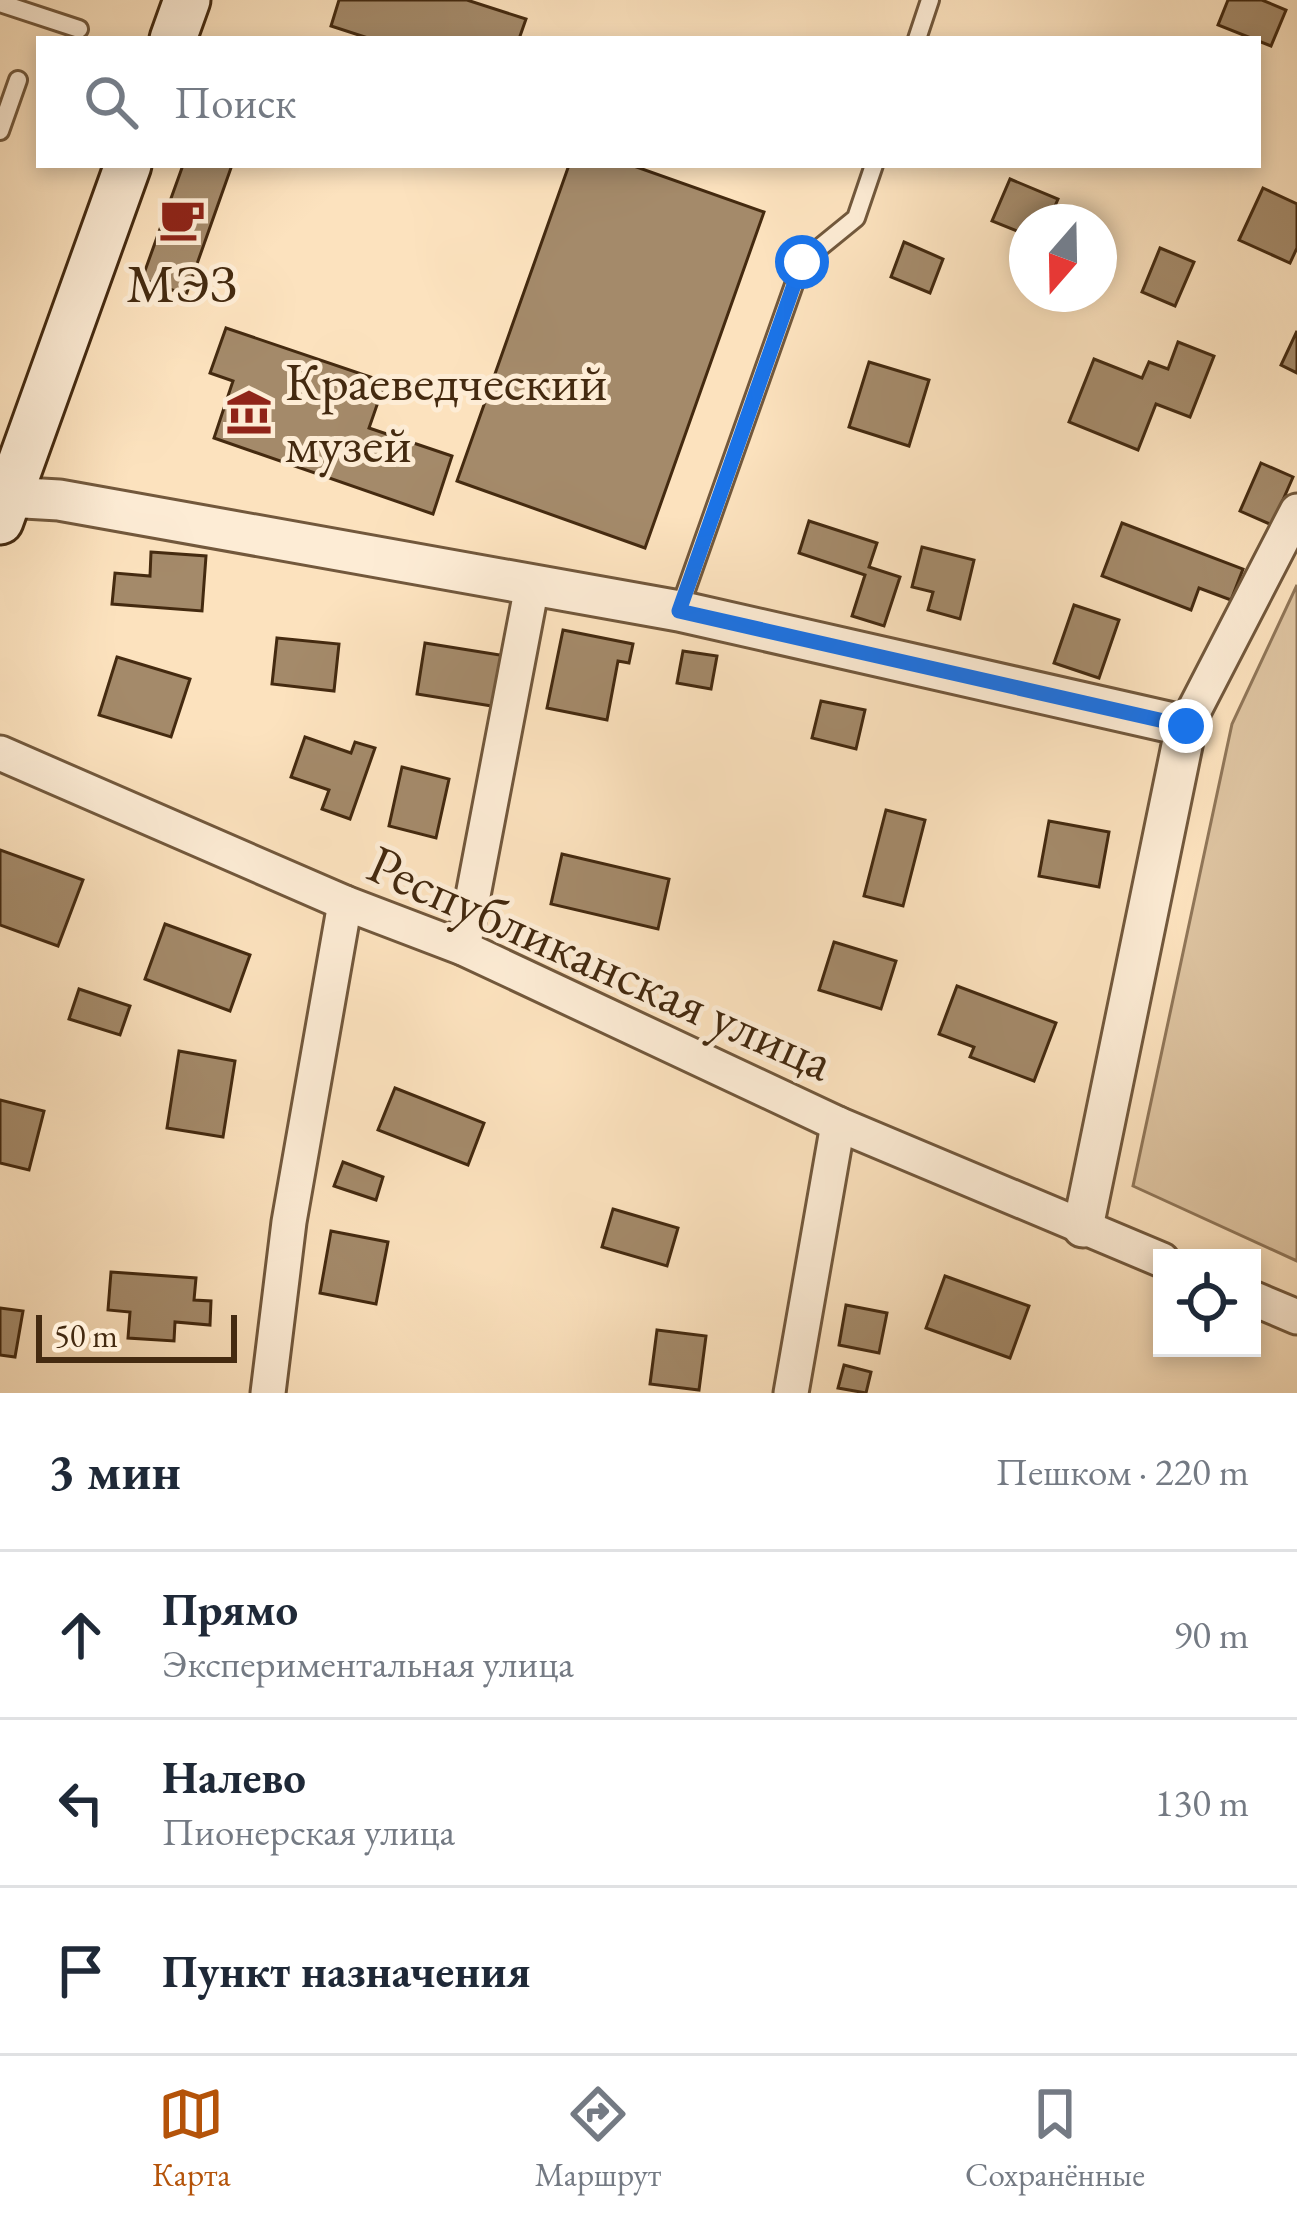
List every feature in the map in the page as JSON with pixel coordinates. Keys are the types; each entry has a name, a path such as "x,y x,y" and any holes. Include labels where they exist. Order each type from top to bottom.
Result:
{"main road":[{"path":"174,36 188,0"},
{"path":"2,500 127,168"}],"street":[{"path":"2,500 59,500 679,611 1186,726"},
{"path":"1083,1227 1186,726 1297,511"},
{"path":"463,947 532,586"},
{"name":"Республиканская улица","path":"0,753 345,903 463,947 838,1124 1153,1256"},
{"path":"268,1393 289,1222 345,903"},
{"path":"791,1393 838,1124"},
{"path":"1261,1302 1297,1317"}],"lane":[{"path":"917,36 930,0"},
{"path":"0,3 79,29"},
{"path":"0,131 18,80"},
{"path":"679,611 802,262 856,218 873,168"}],"shaded area":[{"path":"1297,585 1297,1261 1133,1186 1232,724"}],"building":[{"path":"339,0 467,0 526,19 520,36 362,36 331,26"},
{"path":"1228,0 1262,0 1286,10 1271,46 1261,42 1261,36 1246,36 1218,25"},
{"path":"182,168 231,168 186,295 142,279"},
{"path":"568,168 639,168 764,212 645,548 457,481"},
{"path":"1010,179 1058,199 1056,204 1009,204 1009,228 992,221"},
{"path":"1263,188 1297,204 1297,248 1290,263 1239,240"},
{"path":"904,242 943,259 930,293 891,277"},
{"path":"1160,248 1194,262 1175,306 1142,292"},
{"path":"226,328 385,382 369,428 452,456 433,514 214,438 233,381 210,373"},
{"path":"1297,331 1297,373 1281,365"},
{"path":"1178,342 1214,356 1190,417 1156,404 1138,450 1069,422 1094,359 1142,378 1149,362 1168,369"},
{"path":"869,362 929,380 909,446 849,427"},
{"path":"1261,463 1293,477 1272,525 1240,511"},
{"path":"809,521 877,543 869,567 900,577 884,626 852,616 865,575 799,553"},
{"path":"1122,523 1243,569 1231,600 1199,588 1191,610 1102,576"},
{"path":"922,547 974,560 960,619 928,610 933,592 912,587"},
{"path":"151,552 206,556 202,611 112,604 115,573 150,576"},
{"path":"1074,605 1119,620 1099,678 1054,663"},
{"path":"563,630 633,644 629,663 618,661 607,720 547,708"},
{"path":"277,638 339,644 334,691 272,684"},
{"path":"425,643 506,656 498,707 417,694"},
{"path":"683,651 717,656 711,689 677,683"},
{"path":"117,657 190,679 171,737 99,715"},
{"path":"821,701 865,710 856,749 812,738"},
{"path":"305,737 351,753 355,742 375,748 350,819 322,809 329,790 291,777"},
{"path":"402,767 449,779 436,838 389,826"},
{"path":"886,810 925,820 903,906 864,896"},
{"path":"1049,821 1109,832 1099,887 1039,876"},
{"path":"0,850 83,880 58,946 0,925"},
{"path":"562,854 669,879 658,929 551,904"},
{"path":"165,924 250,955 230,1011 145,979"},
{"path":"834,942 896,961 881,1009 819,990"},
{"path":"957,986 1056,1023 1034,1081 970,1057 974,1047 939,1034"},
{"path":"79,989 130,1006 120,1035 69,1019"},
{"path":"179,1051 235,1061 223,1137 167,1128"},
{"path":"395,1088 484,1123 468,1165 378,1130"},
{"path":"0,1100 44,1111 29,1170 0,1163"},
{"path":"343,1162 383,1177 376,1200 334,1186"},
{"path":"613,1209 678,1228 667,1266 602,1247"},
{"path":"331,1231 388,1242 376,1304 320,1293"},
{"path":"111,1272 196,1278 194,1300 211,1301 210,1325 175,1322 174,1341 128,1338 130,1312 108,1310"},
{"path":"945,1276 1029,1306 1010,1358 926,1328"},
{"path":"846,1305 887,1313 879,1353 839,1345"},
{"path":"0,1308 23,1311 15,1357 0,1355"},
{"path":"657,1330 706,1336 699,1390 650,1384"},
{"path":"844,1365 871,1372 866,1393 838,1388"}],"place":[{"name":"МЭЗ","path":"182,219"},
{"name":"Краеведческий музей","path":"249,412"}],"route":[{"path":"802,262 679,611 1186,726"}]}
